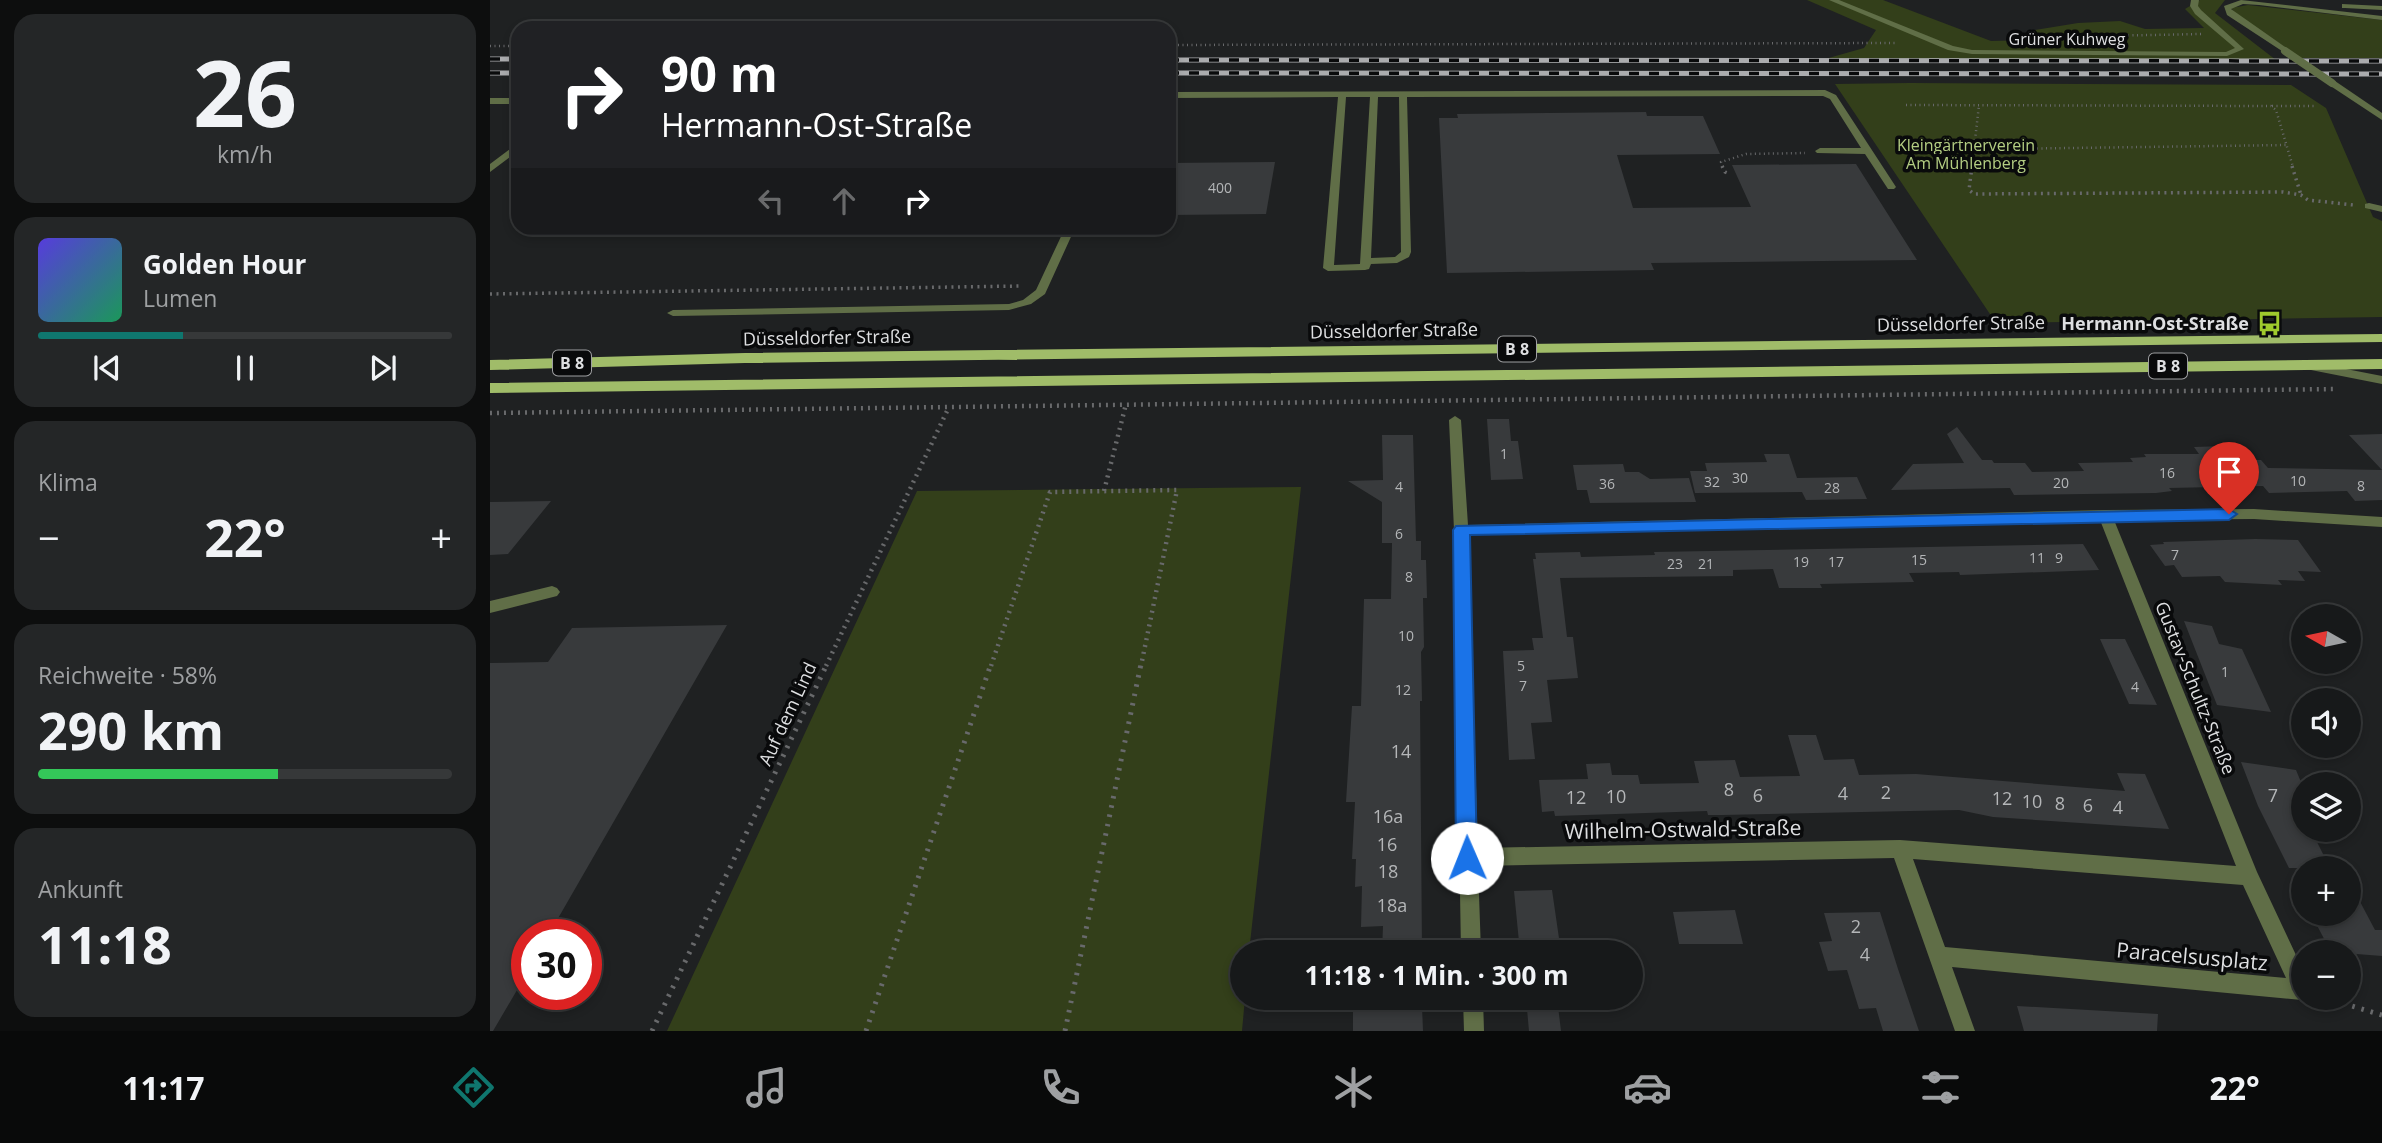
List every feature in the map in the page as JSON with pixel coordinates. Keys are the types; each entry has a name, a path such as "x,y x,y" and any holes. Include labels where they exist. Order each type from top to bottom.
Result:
{"main road":[{"name":"Düsseldorfer Straße","path":"490,365 745,358 2382,338"},
{"name":"B 8","path":"490,388 2382,364"}],"street":[{"name":"Grüner Kuhweg","path":"1833,0 1951,48 1972,52 2227,54 2239,49 2198,12 2194,0"},
{"path":"2296,0 2382,8"},
{"path":"2382,18 2259,3 2242,2 2227,8 2230,13 2382,117"},
{"path":"1176,95 1825,93 1833,97 1891,187"},
{"path":"1342,95 1328,268 1366,267 1374,95"},
{"path":"1366,261 1397,260 1404,257 1406,252 1403,95"},
{"path":"490,101 511,101"},
{"path":"1819,151 1868,151"},
{"path":"490,169 511,152"},
{"path":"2369,206 2382,209"},
{"path":"673,313 1009,307 1027,302 1041,292 1067,235"},
{"path":"2302,365 2382,380"},
{"path":"1455,420 1461,530 1470,940"},
{"path":"1461,530 2105,515 2268,514 2382,522"},
{"name":"Gustav-Schultz-Straße","path":"2105,515 2249,876"},
{"path":"490,607 552,592"},
{"path":"1965,1031 1900,849 2249,876"},
{"name":"Wilhelm-Ostwald-Straße","path":"1467,858 1900,849"},
{"name":"Paracelsusplatz","path":"1939,956 2302,990 2249,876"},
{"path":"1473,1010 1474,1031"}],"path":[{"path":"1176,45 1898,43"},
{"path":"490,46 511,46"},
{"path":"1906,105 2316,106"},
{"path":"1979,105 1969,190 1982,195 2283,192 2301,195 2308,200 2369,206"},
{"path":"2271,106 2276,110 2301,195"},
{"path":"1928,150 2286,145"},
{"path":"1730,174 1721,162 1723,160 1739,159 1746,154 1819,151"},
{"path":"490,294 1044,285"},
{"path":"490,414 2340,389"},
{"path":"1104,491 1126,404"},
{"name":"Auf dem Lind","path":"652,1031 948,409"},
{"path":"866,1031 1050,492 1177,490 1065,1031"},
{"path":"2361,1009 2382,1015"}],"green space":[{"path":"1807,0 1883,0 1991,41 2034,40 2035,30 2078,23 2120,21 2145,29 2204,28 2185,9 2200,0 2225,0 2215,13 2276,60 1825,59 1864,48 1876,30"},
{"path":"2248,5 2382,20 2382,58 2301,58 2231,8"},
{"name":"Kleingärtnerverein Am Mühlenberg","path":"1835,84 2291,85 2326,108 2373,217 2382,221 2382,317 1996,323"},
{"path":"1301,487 1250,940 1230,940 1230,1010 1244,1010 1242,1031 667,1031 917,491"}],"building":[{"path":"1646,112 1647,116 1703,116 1720,154 1617,155 1633,208 1751,207 1732,165 1856,164 1917,260 1651,263 1654,270 1447,273 1439,118 1458,118 1457,114"},
{"path":"1275,162 1266,214 1176,215 1176,163"},
{"path":"1487,419 1509,419 1511,441 1518,441 1523,479 1491,480"},
{"path":"1957,427 1982,460 1992,460 1994,463 2025,463 2032,472 2084,471 2078,463 2133,462 2130,458 2146,457 2144,454 2199,454 2194,447 2225,446 2237,460 2261,460 2268,468 2382,470 2382,500 2355,501 2347,491 2269,493 2263,486 2169,488 2172,491 2156,493 2014,495 2010,488 1891,490 1913,464 1964,463 1947,434"},
{"path":"2382,434 2382,470 2349,435"},
{"path":"1382,435 1413,435 1416,541 1421,541 1421,560 1426,560 1427,598 1423,598 1424,647 1421,652 1420,701 1422,940 1382,940 1383,926 1361,927 1362,886 1355,887 1356,859 1352,859 1355,802 1346,802 1352,706 1361,706 1364,599 1391,599 1392,543 1382,543 1382,502 1348,481 1383,480"},
{"path":"1764,454 1789,454 1797,478 1857,477 1867,499 1806,500 1802,492 1695,493 1690,471 1707,471 1705,463 1767,462"},
{"path":"1623,464 1625,472 1639,472 1650,479 1689,478 1696,502 1590,503 1587,490 1577,490 1573,465"},
{"path":"551,501 508,554 490,555 490,502"},
{"path":"2298,540 2321,572 2298,571 2305,581 2278,580 2282,585 2225,582 2220,576 2182,577 2174,565 2165,566 2150,545 2164,544 2163,542"},
{"path":"2083,544 2099,570 1960,575 1959,572 1909,573 1914,582 1820,584 1822,588 1779,588 1773,569 1733,570 1733,576 1560,578 1567,637 1573,637 1578,678 1547,680 1552,722 1531,723 1535,759 1509,760 1503,651 1534,650 1532,638 1543,638 1533,559 1536,559 1535,553 1580,552 1581,557 1655,555 1654,552"},
{"path":"2184,621 2212,626 2219,644 2242,649 2271,712 2217,705"},
{"path":"727,625 558,919 511,919 511,1000 493,1031 490,1031 490,663 548,662 572,628"},
{"path":"2100,639 2125,639 2157,705 2129,704"},
{"path":"1788,735 1816,735 1824,760 1854,759 1859,775 1916,774 2125,791 2117,773 2145,774 2169,829 1993,817 1959,810 1722,815 1708,815 1707,811 1555,816 1554,811 1542,812 1539,780 1588,779 1586,764 1610,763 1612,775 1638,775 1640,784 1699,783 1694,761 1735,760 1740,777 1800,776"},
{"path":"2241,762 2296,770 2297,772 2291,772 2291,842 2317,842 2324,856 2291,856 2289,868 2258,806"},
{"path":"1552,890 1559,940 1519,940 1514,891"},
{"path":"2361,904 2375,930 2382,930 2382,956 2361,954 2361,940 2325,940 2317,926 2361,926"},
{"path":"1735,910 1743,944 1679,944 1673,912"},
{"path":"1880,912 1919,1031 1883,1031 1876,1008 1859,1009 1847,970 1828,971 1819,942 1832,941 1824,913"},
{"path":"2017,1006 2158,1014 2157,1031 2024,1031"},
{"path":"1422,1010 1423,1031 1353,1031 1353,1011"},
{"path":"1527,1010 1558,1010 1561,1031 1529,1031"}],"railway":[{"path":"490,59 511,59"},
{"path":"1176,60 2382,61"},
{"path":"490,73 511,73"},
{"path":"1176,73 2382,74"}],"place":[{"name":"Hermann-Ost-Straße","path":"2269,324"}],"route":[{"path":"1467,858 1461,530 2229,514"}]}
